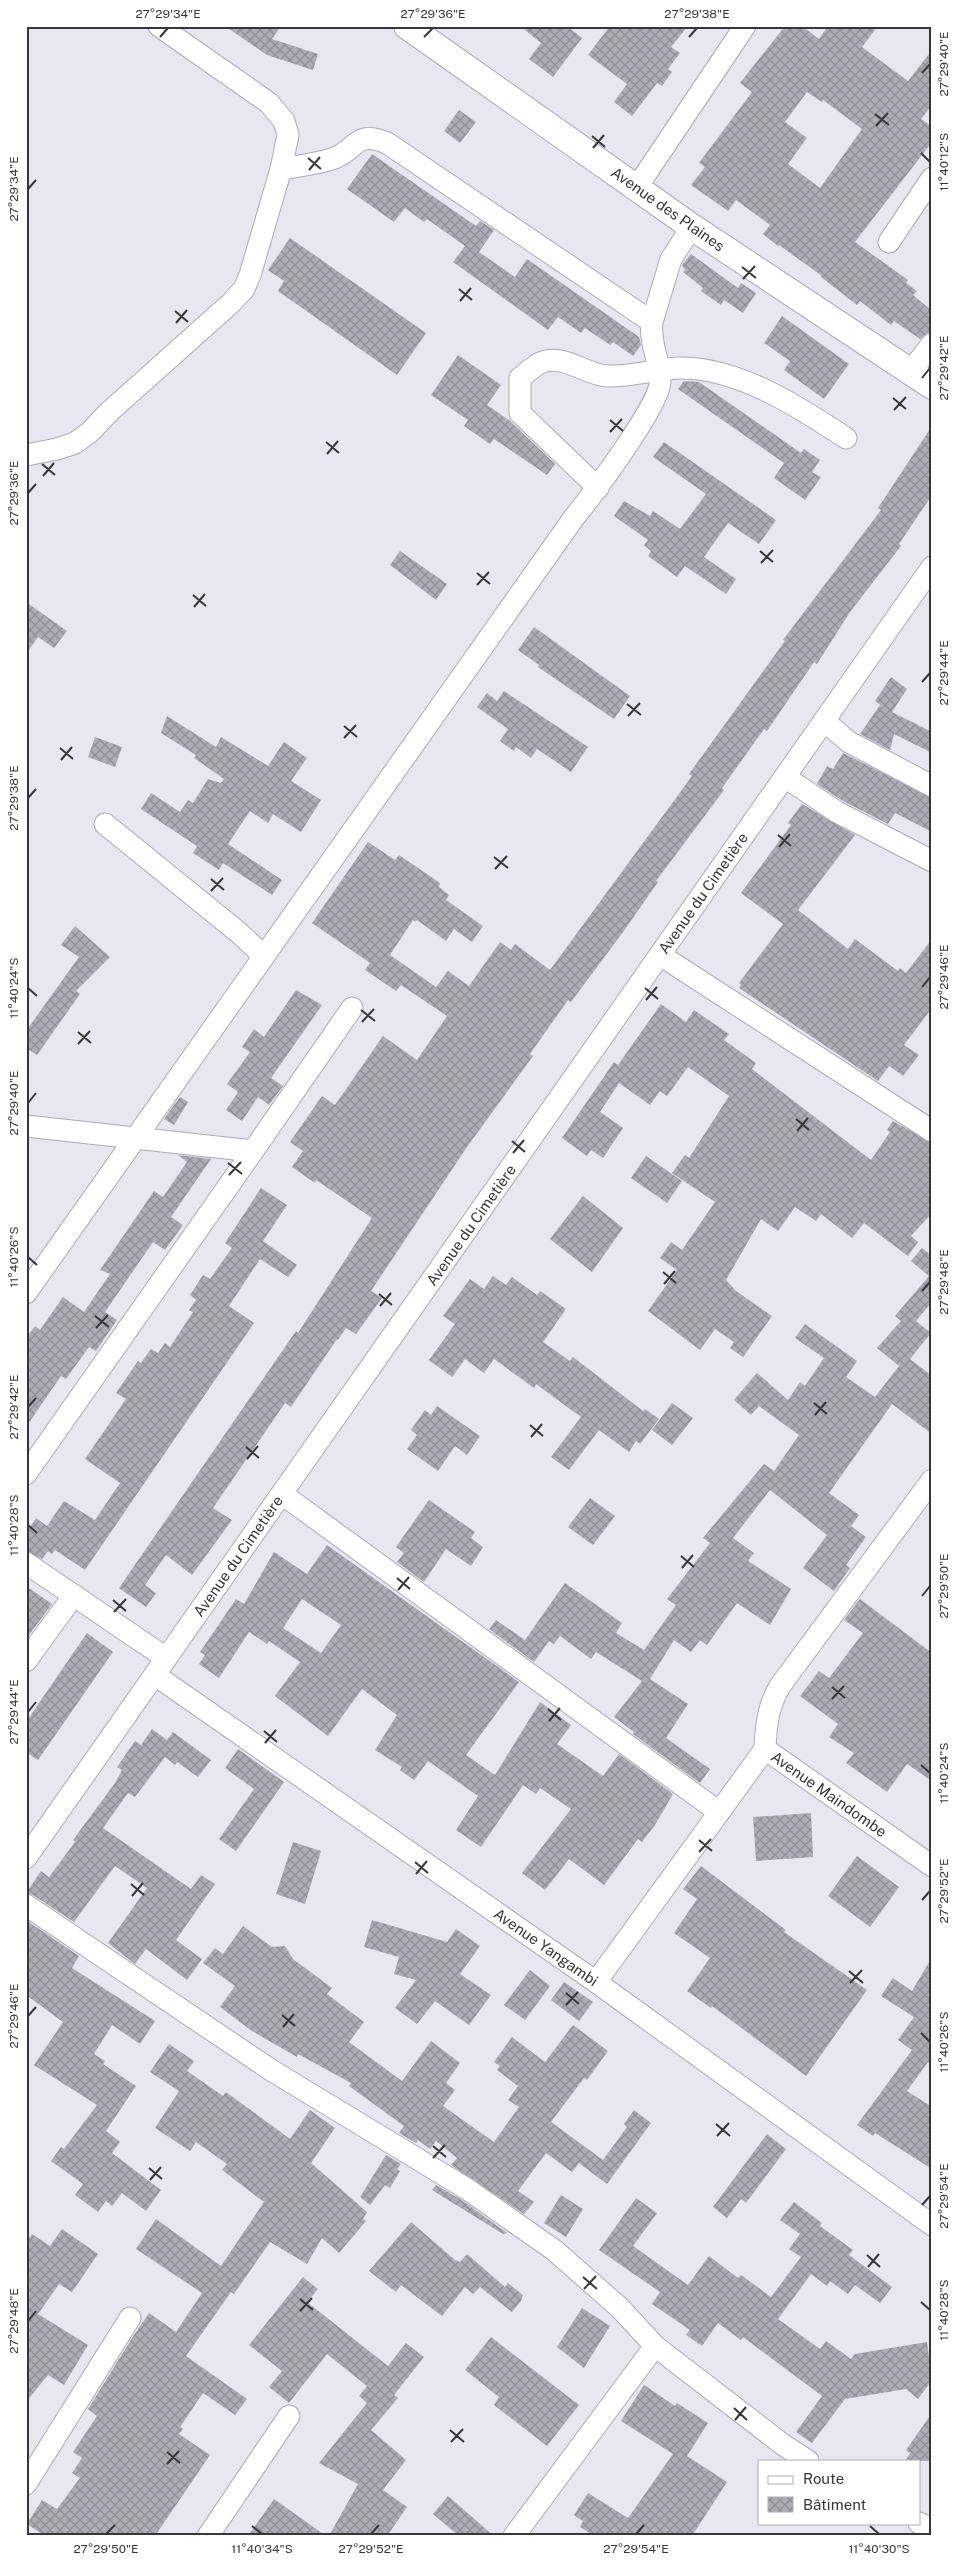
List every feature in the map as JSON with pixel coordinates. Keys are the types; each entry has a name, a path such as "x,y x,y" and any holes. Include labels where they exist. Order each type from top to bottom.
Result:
{"street":[{"path":"26,455 57,450 75,443 90,432 109,412 231,303 244,289 250,275 281,169 288,135 284,121 277,111 159,26"},
{"name":"Avenue des Plaines","path":"407,26 692,226 932,386"},
{"path":"637,187 745,26"},
{"path":"281,169 333,159 363,138 374,138 387,143 652,322"},
{"path":"889,242 932,178"},
{"path":"26,1293 567,527 598,488 654,402 660,382 651,331 652,322 671,259 692,226"},
{"path":"911,371 932,344"},
{"path":"598,488 520,413 520,378 540,363 564,361 606,376 658,370 700,368 729,376 774,394 846,438"},
{"name":"Avenue du Cimetière","path":"26,1858 932,567"},
{"path":"824,721 849,742 932,786"},
{"path":"785,777 852,820 932,862"},
{"path":"105,824 238,932 264,956"},
{"path":"660,956 932,1130"},
{"path":"26,1474 352,1008"},
{"path":"26,1126 133,1140 253,1151"},
{"path":"765,1749 766,1720 771,1701 780,1686 925,1504 932,1480"},
{"path":"282,1494 719,1812"},
{"name":"Avenue Yangambi","path":"26,1563 74,1595 160,1666 932,2225"},
{"path":"26,1661 74,1595"},
{"name":"Avenue Maindombe","path":"596,1982 765,1749 932,1866"},
{"path":"26,1905 271,2070 467,2189 554,2250 620,2308 655,2346 782,2444 806,2460"},
{"path":"26,2484 130,2318"},
{"path":"518,2535 655,2346"},
{"path":"208,2536 289,2416"},
{"path":"920,2523 932,2529"}],"building":[{"path":"225,26 281,26 272,39 318,54 313,70 267,55"},
{"path":"520,26 567,26 582,38 553,77 529,59 541,43"},
{"path":"610,26 688,26 671,47 680,53 668,69 672,72 662,86 657,83 632,116 614,102 627,84 588,55"},
{"path":"785,26 802,26 819,39 828,26 878,26 862,47 908,81 932,50 932,105 921,119 932,127 932,142 855,242 908,280 906,283 917,291 913,295 932,311 932,332 927,333 920,339 894,321 891,325 860,301 857,305 822,276 763,234 770,225 736,200 728,211 691,185 705,167 699,163 752,92 740,83","holes":["807,92 822,102 823,100 862,129 820,188 788,164 807,138 785,122"]},
{"path":"459,110 476,122 460,143 444,131"},
{"path":"372,154 476,226 480,221 494,230 479,252 515,277 527,259 639,337 641,345 633,356 613,342 610,345 585,328 581,333 558,317 548,330 453,262 465,246 427,219 424,222 405,208 394,222 347,189"},
{"path":"290,238 426,333 397,375 278,291 284,281 268,270"},
{"path":"691,254 738,288 741,283 756,293 743,313 724,300 721,305 701,291 703,288 683,272 685,270 682,265"},
{"path":"782,316 849,364 824,399 784,370 790,361 764,343"},
{"path":"458,355 501,385 487,405 510,421 555,464 547,475 494,439 490,444 464,426 468,420 431,395"},
{"path":"684,381 699,382 801,453 804,449 820,460 812,472 821,477 805,500 774,478 784,463 678,389"},
{"path":"932,426 932,495 899,544 901,546 850,612 817,664 814,662 767,731 764,729 722,788 724,790 656,881 658,882 623,932 571,1002 568,1000 530,1054 533,1056 467,1147 371,1291 382,1298 356,1334 346,1328 291,1407 285,1403 213,1508 232,1520 192,1575 166,1555 145,1585 156,1593 146,1607 119,1588 296,1331 298,1333 372,1218 316,1180 315,1183 292,1167 303,1151 290,1142 322,1096 335,1105 383,1036 417,1060 447,1016 401,985 396,991 365,970 370,963 312,923 368,842 395,860 399,855 440,883 439,887 449,895 446,900 483,926 472,942 454,929 446,941 417,920 415,922 413,920 390,955 436,987 448,971 469,986 500,942 511,950 515,944 550,970 692,776 689,774 785,641 783,640 881,510 878,508"},
{"path":"664,442 776,520 759,544 728,523 704,557 736,579 726,594 685,566 677,577 648,556 651,551 644,545 648,540 614,516 624,501 650,516 653,511 680,529 706,494 653,457"},
{"path":"400,551 447,584 436,600 390,565"},
{"path":"26,602 67,631 54,648 38,637 26,654"},
{"path":"534,627 630,696 614,719 538,667 539,665 518,650"},
{"path":"891,677 907,689 892,712 932,732 932,753 894,734 890,750 860,734 880,705 886,709 875,701"},
{"path":"504,691 588,747 571,772 537,749 531,758 516,747 514,751 500,741 508,729 477,707 487,693 497,701"},
{"path":"167,716 216,747 221,737 268,766 284,742 307,758 291,781 321,800 301,832 273,814 268,823 250,811 228,844 282,880 272,895 223,863 219,870 193,853 197,846 141,809 151,793 180,812 188,800 193,803 208,779 221,783 224,779 194,758 196,755 161,733"},
{"path":"95,737 122,747 115,767 88,757"},
{"path":"843,753 932,798 932,832 895,813 888,824 843,801 817,784 827,766 833,769"},
{"path":"802,804 855,835 798,910 848,949 855,939 898,971 900,968 906,973 932,939 932,1008 904,1045 919,1055 903,1076 889,1066 878,1081 739,988 741,985 739,983 783,924 741,893 791,825 788,823"},
{"path":"75,926 110,957 76,991 80,994 37,1055 26,1048 26,1031 79,957 61,945"},
{"path":"296,990 322,1005 271,1078 283,1086 269,1105 258,1097 242,1121 226,1110 238,1092 227,1084 250,1052 242,1047 254,1029 264,1037"},
{"path":"661,1004 686,1022 694,1010 729,1034 724,1040 756,1063 752,1069 871,1160 890,1132 887,1130 893,1121 932,1143 932,1213 911,1236 918,1242 908,1256 864,1223 852,1238 821,1214 816,1221 795,1207 778,1231 761,1219 726,1280 736,1291 772,1316 743,1357 730,1348 734,1342 715,1329 700,1350 648,1311 677,1270 660,1258 671,1242 682,1250 715,1202 672,1173 685,1155 689,1158 729,1096 688,1067 667,1096 660,1091 650,1105 619,1083 600,1112 623,1128 603,1158 591,1150 587,1156 562,1138 614,1062 618,1065"},
{"path":"180,1097 188,1102 174,1125 164,1119"},
{"path":"178,1155 211,1159 171,1217 183,1225 165,1250 153,1242 105,1312 117,1320 96,1351 89,1347 66,1379 61,1376 26,1427 26,1338 35,1326 40,1330 63,1297 84,1312 110,1274 100,1270 154,1191 163,1197 187,1162"},
{"path":"646,1156 682,1181 667,1203 631,1178"},
{"path":"261,1188 287,1205 263,1241 297,1265 288,1277 260,1259 229,1306 254,1323 85,1570 55,1550 52,1554 48,1551 42,1559 26,1551 26,1533 36,1518 47,1526 64,1501 95,1520 120,1483 85,1459 126,1399 116,1393 138,1361 141,1363 151,1349 158,1353 165,1343 170,1347 193,1312 189,1310 196,1300 190,1295 203,1275 210,1279 232,1248 225,1243"},
{"path":"583,1196 623,1228 592,1272 550,1239"},
{"path":"922,1248 932,1256 932,1302 916,1321 931,1333 910,1359 932,1376 932,1434 892,1404 829,1493 859,1515 851,1526 866,1537 846,1565 850,1568 834,1591 803,1568 827,1535 770,1490 733,1538 754,1553 748,1561 791,1589 770,1625 737,1603 707,1645 700,1640 691,1652 674,1640 650,1679 688,1704 666,1738 710,1769 700,1783 633,1734 634,1732 614,1717 642,1681 596,1652 591,1659 560,1636 554,1644 549,1641 534,1662 489,1629 496,1620 525,1640 565,1583 622,1623 616,1633 644,1650 676,1605 667,1599 710,1543 703,1538 764,1464 774,1471 799,1435 759,1406 751,1415 734,1400 757,1373 788,1400 800,1382 805,1386 824,1358 795,1338 805,1324 857,1361 846,1377 875,1397 899,1366 877,1348 901,1321 895,1316 929,1276 911,1261"},
{"path":"493,1276 506,1285 512,1277 537,1295 540,1291 566,1309 543,1342 570,1361 573,1357 643,1411 645,1409 659,1419 640,1444 636,1441 629,1452 599,1430 569,1470 551,1457 581,1417 536,1384 534,1388 494,1359 484,1373 465,1359 452,1377 429,1360 455,1324 443,1316 470,1279 484,1289"},
{"path":"672,1403 693,1418 672,1445 652,1430"},
{"path":"437,1406 480,1436 467,1455 455,1446 438,1471 407,1449 417,1435 411,1430 425,1410 431,1415"},
{"path":"590,1498 615,1516 593,1545 568,1527"},
{"path":"429,1500 475,1532 471,1538 483,1547 471,1566 446,1549 424,1582 397,1562 404,1553 396,1547"},
{"path":"327,1545 519,1682 466,1755 495,1775 540,1702 571,1725 557,1744 603,1776 619,1754 673,1794 655,1825 642,1842 638,1839 604,1885 569,1859 545,1890 522,1873 571,1809 540,1788 536,1794 523,1785 481,1847 456,1830 478,1796 428,1761 414,1780 400,1770 402,1767 375,1750 397,1715 362,1689 328,1736 275,1696 300,1662 269,1641 267,1644 249,1632 219,1678 199,1664 205,1655 200,1652 236,1599 244,1604 274,1552 307,1574","holes":["302,1599 341,1625 321,1653 283,1628"]},
{"path":"26,1586 52,1604 26,1639"},
{"path":"860,1599 932,1653 932,1781 907,1764 887,1792 846,1763 854,1753 829,1737 838,1724 800,1696 819,1671 829,1678 863,1633 844,1620"},
{"path":"87,1633 113,1652 38,1760 26,1752 26,1722"},
{"path":"152,1729 167,1740 173,1732 211,1760 198,1777 177,1762 175,1765 165,1757 135,1797 128,1793 103,1828 191,1889 201,1875 215,1884 176,1940 202,1959 187,1980 146,1949 135,1964 108,1943 147,1888 115,1866 74,1922 33,1895 26,1893 41,1871 49,1877 75,1842 73,1840 115,1783 122,1770 117,1767 135,1741 141,1745"},
{"path":"238,1749 284,1782 236,1851 219,1839 254,1789 225,1768"},
{"path":"811,1813 813,1857 756,1861 753,1817"},
{"path":"293,1842 321,1851 305,1904 276,1894"},
{"path":"857,1856 899,1887 870,1927 828,1896"},
{"path":"701,1866 786,1930 784,1932 867,1990 806,2076 712,2006 711,2008 687,1991 710,1958 674,1933 697,1899 683,1889"},
{"path":"26,1920 79,1956 72,1968 155,2021 140,2044 112,2025 94,2054 105,2061 103,2064 136,2086 106,2131 120,2142 112,2153 161,2190 146,2211 122,2193 112,2206 106,2201 98,2212 75,2195 83,2184 51,2161 61,2147 64,2149 97,2105 34,2065 63,2022 26,1995"},
{"path":"372,1920 447,1942 456,1929 480,1946 460,1974 491,1995 469,2025 435,2001 417,2024 395,2008 416,1980 394,1974 399,1957 364,1947"},
{"path":"243,1926 272,1947 285,1946 293,1959 332,1988 327,1994 364,2022 349,2042 402,2081 431,2041 460,2063 446,2083 455,2090 443,2106 494,2142 519,2107 508,2100 518,2086 497,2070 500,2066 494,2062 512,2037 545,2062 573,2025 608,2051 587,2080 584,2078 551,2122 603,2160 627,2127 624,2124 634,2110 651,2123 607,2184 579,2163 572,2172 546,2153 518,2191 534,2202 524,2214 451,2165 457,2158 436,2141 430,2149 418,2140 416,2143 399,2133 404,2126 349,2086 351,2083 298,2054 297,2057 252,2031 220,2007 235,1986 203,1963 215,1948 223,1954"},
{"path":"932,1957 932,2064 928,2062 907,2091 932,2107 932,2169 875,2133 873,2136 857,2125 912,2050 898,2040 914,2017 881,1996 893,1978 912,1991"},
{"path":"530,1970 550,1986 525,2020 504,2005"},
{"path":"564,1982 593,2002 579,2021 551,2000"},
{"path":"169,2044 194,2061 187,2071 223,2096 226,2092 290,2139 310,2110 335,2128 311,2163 367,2212 363,2219 366,2221 339,2253 322,2238 307,2264 270,2242 234,2294 231,2292 186,2356 247,2399 235,2415 203,2393 180,2427 183,2429 179,2434 210,2455 155,2536 45,2536 27,2524 42,2500 57,2509 80,2478 72,2473 82,2458 73,2452 97,2416 88,2409 134,2335 149,2313 176,2332 202,2293 136,2249 156,2219 221,2266 264,2202 222,2170 227,2164 196,2142 190,2151 155,2128 179,2091 150,2072"},
{"path":"767,2134 786,2149 746,2203 741,2199 727,2218 713,2207"},
{"path":"386,2155 401,2164 397,2169 400,2171 390,2188 385,2185 370,2205 360,2197"},
{"path":"436,2185 460,2199 507,2233 503,2234 432,2190"},
{"path":"561,2195 583,2209 566,2237 544,2223"},
{"path":"636,2198 657,2213 633,2246 688,2285 709,2256 738,2278 741,2275 771,2297 801,2257 789,2249 800,2234 780,2220 794,2202 822,2223 820,2226 853,2250 849,2255 892,2287 880,2303 855,2285 848,2294 830,2281 827,2286 811,2274 778,2319 820,2349 826,2341 851,2359 855,2354 927,2342 932,2380 918,2399 906,2389 845,2399 812,2443 796,2432 822,2396 743,2337 741,2340 718,2323 702,2346 686,2335 690,2330 652,2304 660,2292 599,2250"},
{"path":"411,2222 455,2260 460,2262 467,2254 505,2287 508,2283 523,2295 521,2301 512,2312 480,2287 473,2294 465,2287 442,2316 401,2285 396,2292 369,2271"},
{"path":"62,2229 98,2254 72,2292 59,2284 38,2314 88,2345 64,2385 48,2375 26,2402 26,2243 32,2234 50,2246"},
{"path":"303,2277 318,2289 307,2302 388,2366 406,2343 424,2357 394,2395 398,2398 371,2430 406,2460 383,2490 407,2507 387,2536 329,2536 358,2484 319,2463 367,2403 359,2396 367,2386 327,2354 289,2403 269,2387 282,2371 249,2345"},
{"path":"582,2308 610,2326 584,2368 557,2347"},
{"path":"491,2337 579,2405 547,2446 494,2405 499,2397 465,2370"},
{"path":"644,2385 675,2406 677,2403 708,2423 687,2456 727,2482 692,2536 594,2536 580,2527 583,2521 574,2515 588,2493 628,2518 673,2454 621,2421"},
{"path":"932,2413 932,2461 906,2460 910,2453 906,2450"},
{"path":"448,2496 494,2536 459,2536 433,2514"},
{"path":"274,2499 326,2536 248,2536"}]}
